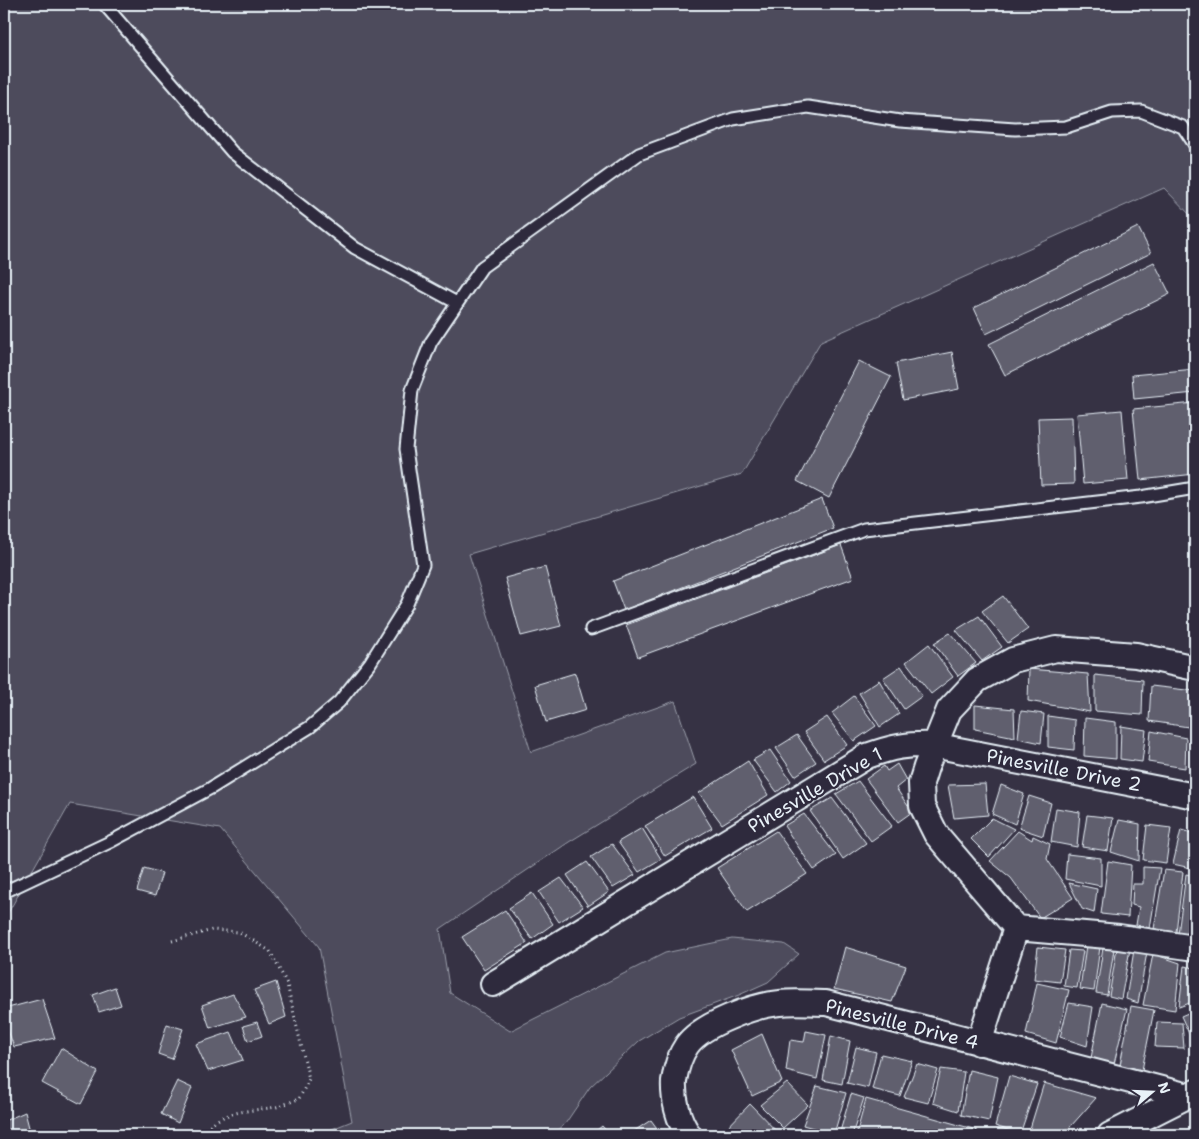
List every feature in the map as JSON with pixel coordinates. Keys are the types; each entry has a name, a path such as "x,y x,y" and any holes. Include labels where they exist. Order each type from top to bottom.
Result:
{"street":[{"path":"1195,668 1136,655 1056,649 1013,660 977,680 949,710 933,745 922,783 922,806 941,840 1016,928 1120,937 1195,948"},
{"name":"Pinesville Drive 1","path":"494,984 867,756 905,744 933,745"},
{"name":"Pinesville Drive 2","path":"933,745 1195,796"},
{"path":"979,1043 1016,928"},
{"name":"Pinesville Drive 4","path":"689,1135 677,1109 674,1088 676,1068 688,1044 711,1026 752,1007 782,1002 826,1003 979,1043 1192,1094"},
{"path":"1110,1135 1192,1094"}],"lane":[{"path":"104,4 232,152 355,248 457,303"},
{"path":"4,892 112,841 211,788 310,727 339,702 370,663 407,604 423,565 406,450 412,390 431,342 482,267 639,154 733,119 808,107 900,121 1015,129 1066,127 1112,112 1141,110 1183,128 1195,145"},
{"path":"590,628 864,529 1140,497 1195,488"}],"path":[{"path":"172,941 212,930 239,932 270,951 287,984 309,1079 299,1099 278,1106 236,1112 220,1117 201,1135"}],"shaded area":[{"path":"4,4 1195,4 1195,220 1164,188 821,341 742,474 469,554 531,752 675,701 696,764 569,842 440,929 450,993 510,1031 665,953 732,939 784,944 799,954 768,982 679,1017 639,1041 590,1087 565,1124 553,1135 317,1135 352,1121 319,947 220,829 70,804 4,920"}],"building":[{"path":"1138,227 1151,253 986,334 974,308"},
{"path":"1154,262 1170,294 1005,375 989,344"},
{"path":"952,352 959,389 903,400 896,363"},
{"path":"859,361 891,377 829,498 797,481"},
{"path":"1195,369 1195,393 1134,399 1132,375"},
{"path":"1195,403 1195,474 1140,480 1133,409"},
{"path":"1122,410 1128,480 1083,484 1077,414"},
{"path":"1072,417 1074,484 1041,485 1038,418"},
{"path":"822,499 833,528 624,610 613,581"},
{"path":"841,545 853,578 638,657 626,625"},
{"path":"545,567 561,626 521,636 505,578"},
{"path":"1003,596 1028,629 1008,643 982,611"},
{"path":"979,616 1002,647 982,661 956,630"},
{"path":"950,633 976,663 958,676 934,643"},
{"path":"929,644 953,677 931,694 906,662"},
{"path":"901,666 922,696 904,709 883,678"},
{"path":"1029,669 1088,674 1090,712 1028,701"},
{"path":"575,673 586,710 546,722 535,685"},
{"path":"1095,675 1143,680 1142,715 1095,711"},
{"path":"879,680 899,714 880,727 859,693"},
{"path":"1151,686 1195,691 1195,728 1149,721"},
{"path":"854,696 876,726 854,741 832,713"},
{"path":"975,705 1014,709 1015,737 975,729"},
{"path":"1021,711 1044,714 1041,743 1018,738"},
{"path":"1048,716 1075,720 1074,750 1048,747"},
{"path":"827,717 847,745 824,760 804,732"},
{"path":"1085,718 1116,722 1116,759 1084,756"},
{"path":"1121,726 1146,730 1142,762 1120,759"},
{"path":"1151,731 1186,738 1185,768 1148,762"},
{"path":"797,735 816,762 795,776 776,748"},
{"path":"770,750 791,781 777,792 753,760"},
{"path":"748,761 768,795 722,824 699,793"},
{"path":"897,764 906,780 896,788 912,812 898,822 866,779 884,766 887,771"},
{"path":"858,781 892,826 871,841 836,794"},
{"path":"985,784 988,815 954,818 948,785"},
{"path":"1001,785 1024,794 1015,824 992,814"},
{"path":"1029,796 1051,803 1043,836 1019,828"},
{"path":"693,797 712,828 665,856 645,826"},
{"path":"832,798 866,843 843,859 810,811"},
{"path":"1056,808 1080,812 1077,847 1051,842"},
{"path":"804,814 836,855 814,870 784,826"},
{"path":"1087,815 1113,818 1108,851 1082,847"},
{"path":"992,818 1014,829 989,857 971,839"},
{"path":"1119,820 1140,824 1139,861 1111,852"},
{"path":"1147,825 1171,828 1166,863 1143,860"},
{"path":"642,828 661,859 639,872 618,842"},
{"path":"1181,830 1195,834 1195,869 1173,864"},
{"path":"776,831 807,874 747,912 717,868"},
{"path":"1018,831 1032,840 1033,836 1050,844 1047,859 1073,898 1040,918 1011,878 990,861"},
{"path":"612,844 635,875 613,888 591,857"},
{"path":"1067,854 1101,858 1101,886 1065,879"},
{"path":"1108,861 1131,865 1128,917 1101,914"},
{"path":"587,862 609,892 588,906 567,875"},
{"path":"1143,867 1160,868 1150,928 1136,925 1139,907 1132,905 1133,884 1143,884"},
{"path":"144,868 162,873 155,896 137,891"},
{"path":"1164,870 1183,872 1176,932 1154,929"},
{"path":"1186,874 1195,876 1190,936 1178,934"},
{"path":"561,878 583,907 559,922 539,892"},
{"path":"1069,883 1097,889 1094,913 1082,909"},
{"path":"532,893 553,924 532,939 509,908"},
{"path":"505,910 527,943 484,970 462,937"},
{"path":"1086,945 1100,947 1094,991 1080,989"},
{"path":"845,947 906,966 892,1002 834,989"},
{"path":"1038,947 1065,950 1060,982 1034,979"},
{"path":"1103,948 1114,949 1107,995 1096,993"},
{"path":"1117,948 1130,949 1121,999 1109,996"},
{"path":"1069,950 1083,951 1077,988 1064,986"},
{"path":"1134,950 1147,952 1138,1003 1126,999"},
{"path":"1153,954 1180,963 1175,1010 1143,1005"},
{"path":"1184,966 1195,968 1195,1001 1179,1007"},
{"path":"276,982 286,1017 269,1024 254,990"},
{"path":"1037,983 1069,990 1056,1043 1026,1034"},
{"path":"115,987 121,1005 99,1012 93,995"},
{"path":"233,994 246,1017 210,1028 202,1005"},
{"path":"42,999 55,1038 14,1047 4,1019 4,1009"},
{"path":"1069,1003 1093,1007 1087,1046 1060,1037"},
{"path":"1102,1003 1127,1009 1114,1064 1091,1058"},
{"path":"1131,1006 1154,1010 1142,1070 1120,1065"},
{"path":"1195,1010 1195,1047 1181,1016"},
{"path":"257,1022 262,1036 248,1041 243,1026"},
{"path":"1157,1022 1182,1023 1184,1048 1155,1047"},
{"path":"167,1024 183,1029 172,1059 158,1054"},
{"path":"806,1031 826,1035 817,1079 786,1071 790,1040 804,1042"},
{"path":"231,1032 243,1060 208,1071 196,1044"},
{"path":"762,1034 782,1082 752,1096 731,1050"},
{"path":"831,1036 850,1041 842,1084 823,1080"},
{"path":"856,1047 876,1052 868,1088 847,1083"},
{"path":"61,1048 98,1072 81,1104 42,1083"},
{"path":"881,1054 912,1061 900,1096 872,1089"},
{"path":"917,1064 938,1070 928,1103 904,1097"},
{"path":"941,1069 964,1072 958,1111 933,1103"},
{"path":"969,1070 998,1077 989,1121 961,1115"},
{"path":"1009,1076 1037,1084 1020,1134 995,1126"},
{"path":"177,1081 192,1088 178,1123 161,1114"},
{"path":"787,1083 808,1105 783,1128 760,1105"},
{"path":"1044,1083 1096,1098 1063,1135 1028,1135"},
{"path":"817,1086 846,1093 834,1134 803,1125"},
{"path":"851,1094 864,1098 852,1135 839,1135"},
{"path":"866,1099 977,1130 976,1135 856,1135"},
{"path":"750,1104 780,1135 727,1135 723,1132"},
{"path":"25,1112 31,1135 4,1135 4,1121"},
{"path":"651,1120 662,1135 628,1135"},
{"path":"602,1126 610,1135 591,1135"}]}
